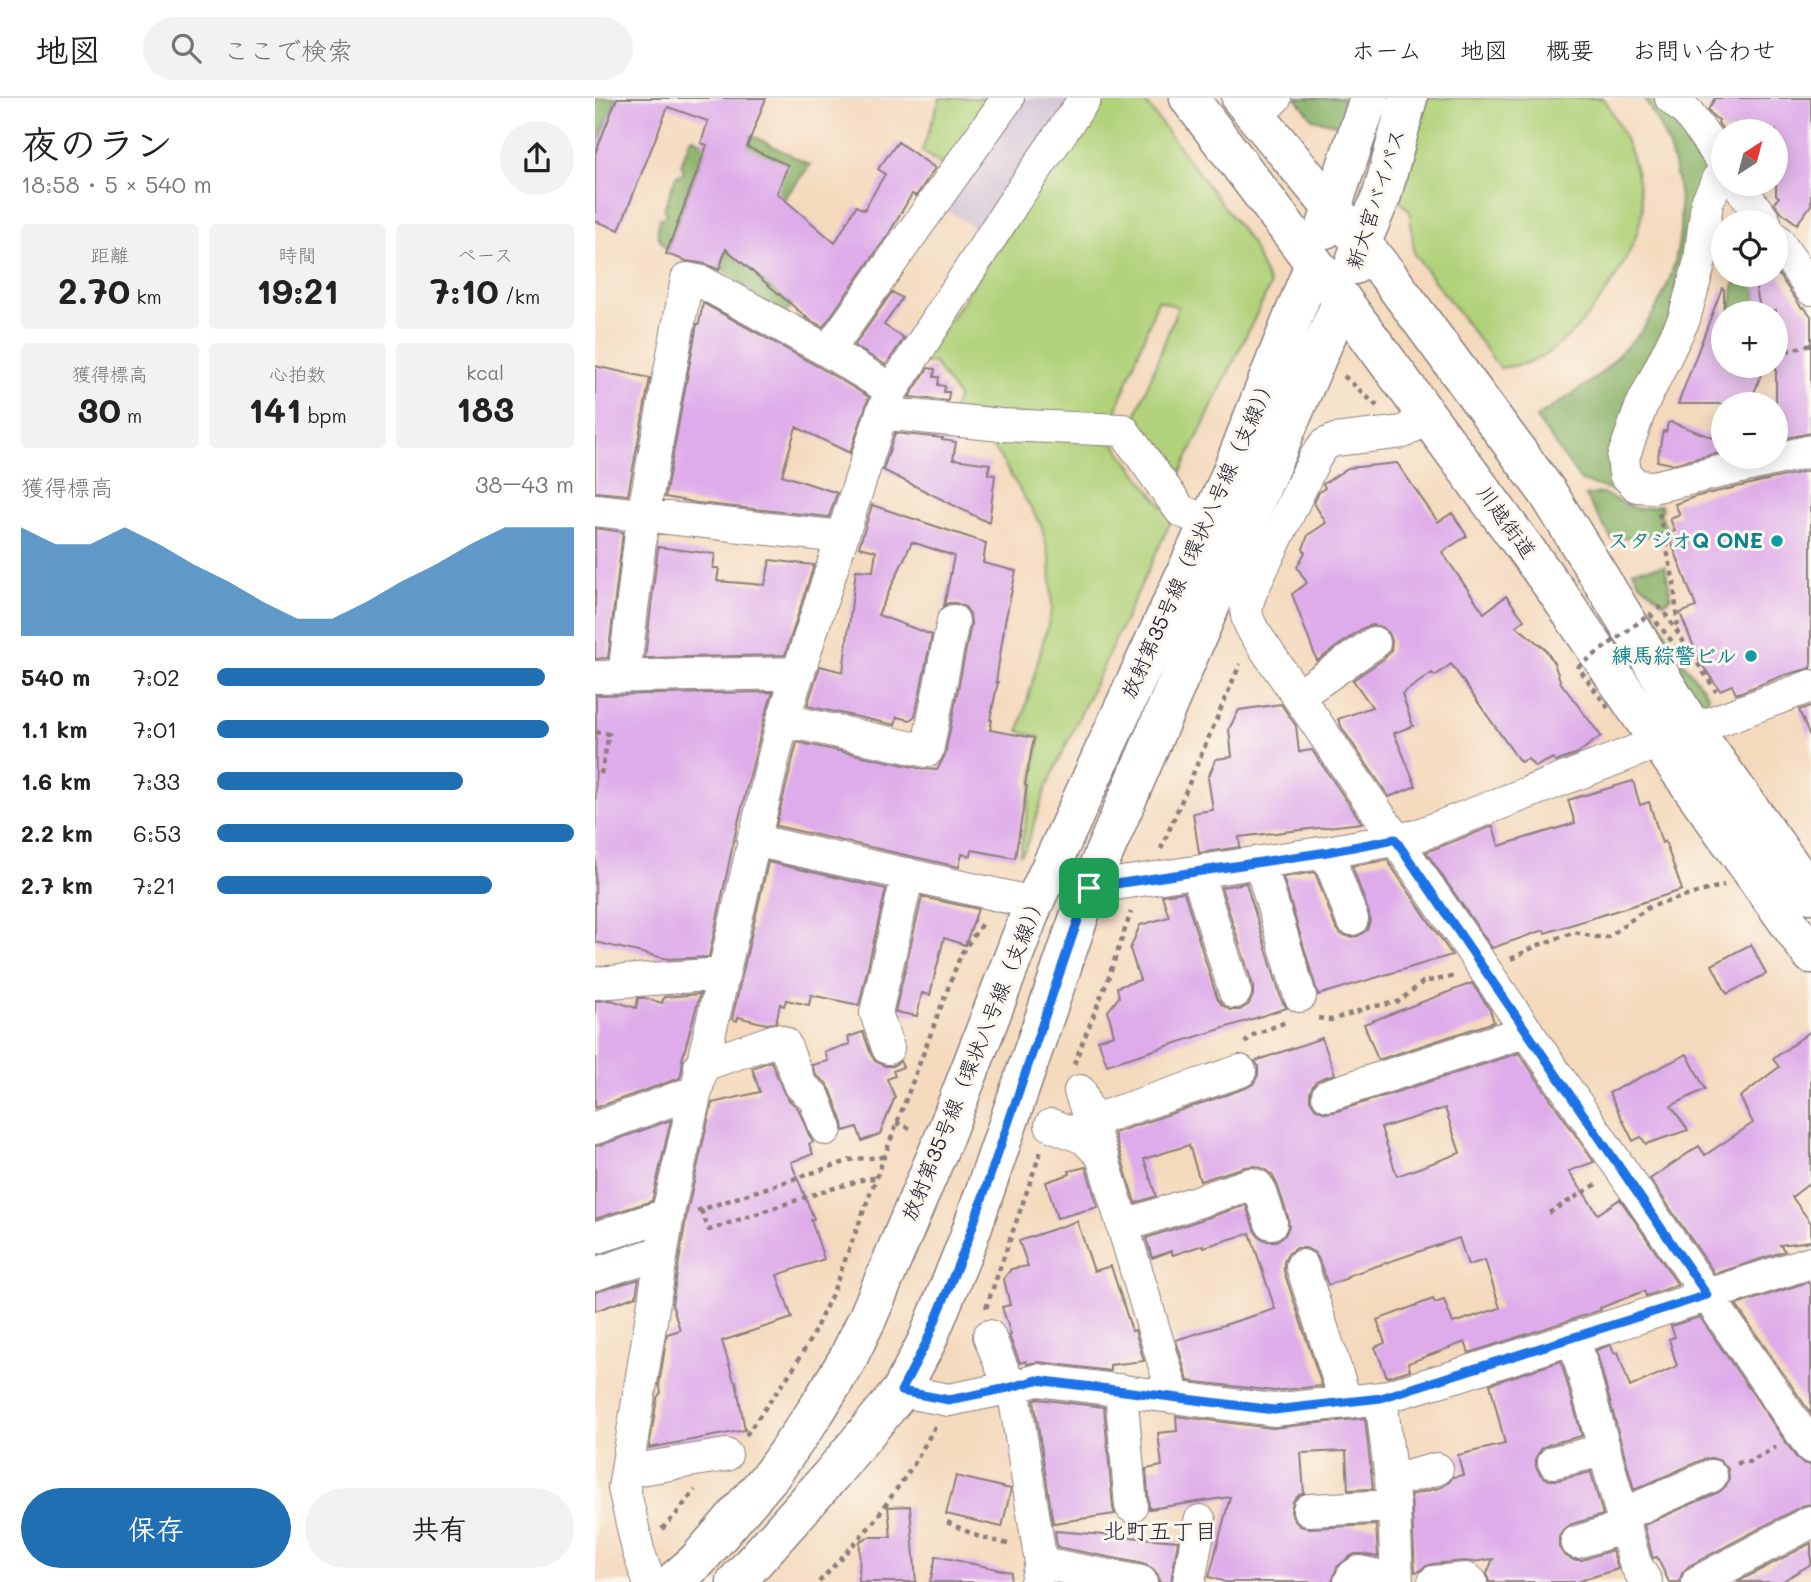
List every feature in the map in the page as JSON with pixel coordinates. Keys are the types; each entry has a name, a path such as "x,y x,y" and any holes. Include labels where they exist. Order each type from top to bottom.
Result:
{"main road":[{"name":"川越街道","path":"1189,98 1557,592 1811,894"},
{"name":"新大宮バイパス","path":"1314,264 1369,98"},
{"name":"新大宮バイパス","path":"1342,300 1361,244 1382,195 1408,98"},
{"name":"川越街道","path":"1257,104 1332,208 1387,274 1548,492 1676,736 1811,954"},
{"name":"放射第35号線（環状八号線（支線））","path":"673,1582 697,1561 772,1474 816,1411 847,1360 868,1317 943,1140 1034,903 1227,483 1314,264"},
{"name":"放射第35号線（環状八号線（支線））","path":"736,1582 801,1510 901,1391 927,1341 968,1240 1089,888 1342,300"}],"street":[{"path":"828,351 1008,98"},
{"path":"649,1582 638,1550 624,1488 665,1230 753,840 783,720 887,402 1013,203 1085,98"},
{"path":"1684,103 1711,145"},
{"path":"1711,193 1707,202 1700,261 1684,318 1641,407 1623,458 1625,474 1637,486 1653,487 1811,451"},
{"path":"1788,256 1811,289"},
{"path":"799,673 610,677 687,279 702,282 828,351 887,402 1001,425 1123,430 1181,511 1209,522"},
{"path":"1429,417 1403,432 1335,440 1324,445 1315,458 1251,592 1246,604 1246,617 1806,1440"},
{"path":"595,510 842,537"},
{"path":"783,720 927,751 953,621"},
{"path":"1298,696 1374,643"},
{"path":"1089,888 1260,863 1416,836 1811,685"},
{"path":"753,840 1034,903"},
{"path":"1327,852 1352,919"},
{"path":"1260,863 1304,1011"},
{"path":"1196,872 1235,992"},
{"path":"888,1048 876,1013 908,874"},
{"path":"595,983 722,974"},
{"path":"1328,1096 1527,1031"},
{"path":"595,1128 683,1096 698,1080 779,1041 785,1043 801,1086 814,1097 827,1129"},
{"path":"1091,1121 1242,1058"},
{"path":"1080,1091 1174,1397"},
{"path":"1051,1125 1084,1138 1102,1156"},
{"path":"1123,1226 1251,1184 1260,1190 1271,1223"},
{"path":"595,1238 665,1230"},
{"path":"595,1274 665,1230"},
{"path":"901,1391 949,1400 1037,1380 1274,1410 1381,1398 1811,1262"},
{"path":"1302,1266 1346,1402"},
{"path":"989,1336 1010,1388 1038,1563 1141,1582"},
{"path":"1574,1338 1635,1563 1646,1582"},
{"path":"1121,1390 1131,1506"},
{"path":"1350,1582 1359,1572 1397,1581 1392,1493 1381,1398"},
{"path":"1554,1462 1604,1450"},
{"path":"628,1471 726,1455"},
{"path":"1309,1510 1392,1493 1437,1469"},
{"path":"1577,1542 1711,1476"},
{"path":"1189,1582 1200,1521"},
{"path":"1698,1582 1811,1522"},
{"path":"1434,1582 1466,1579 1471,1582"}],"path":[{"path":"1788,351 1811,345"},
{"path":"1657,502 1674,583 1678,634"},
{"path":"1608,708 1578,667 1650,614 1682,654"},
{"path":"595,732 609,734 601,774"},
{"path":"1080,1091 1065,1088 1108,979 1140,881"},
{"path":"1242,1058 1251,1036 1304,1011 1331,1020 1370,1007 1398,1002 1423,982 1486,971 1536,946 1575,932 1594,937 1608,936 1649,907 1728,883"},
{"path":"665,1230 701,1210 854,1159 883,1157"},
{"path":"1549,1213 1621,1168"},
{"path":"701,1210 709,1230 818,1193 875,1178"},
{"path":"657,1535 708,1472 751,1430 793,1369 833,1292 843,1265"},
{"path":"1711,1476 1743,1461 1749,1462 1806,1440"},
{"path":"947,1522 979,1537 1018,1546 1038,1563"}],"shaded area":[{"path":"1018,98 1073,98 980,232 942,206"}],"green space":[{"path":"595,98 617,98 595,150"},
{"path":"940,98 995,98 946,168 922,151"},
{"path":"1099,98 1142,98 1251,243 1270,286 1174,486 1132,426 1178,307 1158,300 1113,420 952,411 958,397 934,363 921,363"},
{"path":"1296,98 1354,98 1341,123 1335,124 1313,119"},
{"path":"1426,98 1604,98 1626,142 1637,176 1642,206 1630,250 1619,272 1588,315 1553,349 1532,361 1500,368 1414,254 1410,211 1399,201"},
{"path":"1644,98 1656,98 1709,167 1695,210 1672,314 1636,390 1637,498 1581,481 1536,418 1595,378 1638,335 1656,308 1674,265 1681,221 1676,174 1665,137"},
{"path":"751,135 810,165 735,256 792,305 782,316 720,267 733,230 736,174"},
{"path":"691,137 711,147 703,154 667,250 658,235 658,223 660,218 665,217 664,209 676,176 684,171 681,164"},
{"path":"1734,287 1757,287 1756,301 1732,301"},
{"path":"984,431 1113,442 1172,519 1046,788 1025,850 1020,854 1040,737 1019,731 1052,609 1050,560 1041,525"},
{"path":"1601,493 1637,509 1661,505 1660,512 1667,531 1658,535 1612,539 1585,496"},
{"path":"1665,566 1671,597 1664,603 1639,582 1633,570"},
{"path":"1622,581 1654,611 1678,656 1709,696 1703,707 1697,703"}],"building":[{"path":"617,98 766,98 747,147 788,165 777,193 835,243 856,206 864,210 885,174 878,169 898,142 935,168 916,196 912,194 888,235 823,327 804,317 726,249 719,270 666,254 707,145 701,143 708,121 668,107 619,230 595,221 595,154"},
{"path":"1715,98 1811,98 1811,205 1797,224 1788,217 1788,210 1779,210 1774,203 1778,196 1789,196 1789,119 1717,119 1708,110"},
{"path":"1756,287 1787,287 1811,316 1811,433 1788,438 1788,392 1776,392 1776,378 1788,378 1788,301 1758,301"},
{"path":"1722,288 1724,301 1717,301"},
{"path":"892,292 902,298 884,325 904,338 886,365 854,346"},
{"path":"703,303 869,397 850,453 796,427 782,475 837,493 829,517 665,497"},
{"path":"1711,317 1711,378 1760,378 1754,392 1711,392 1711,404 1678,404"},
{"path":"595,366 650,378 628,495 595,492"},
{"path":"928,368 935,369 934,377 939,377 938,385 945,386 944,392 949,392 948,401 909,397"},
{"path":"1668,423 1711,437 1711,455 1672,464 1657,461 1663,431 1666,432"},
{"path":"895,433 956,442 953,459 990,464 988,474 995,475 989,523 883,470"},
{"path":"1397,463 1438,522 1452,513 1467,536 1442,552 1484,613 1506,596 1524,620 1516,626 1545,649 1554,663 1561,683 1601,736 1578,753 1556,762 1553,758 1535,767 1528,759 1520,762 1451,664 1435,676 1432,673 1402,694 1413,726 1394,733 1416,786 1389,797 1342,728 1338,719 1372,707 1353,680 1385,658 1391,650 1392,641 1389,633 1382,627 1372,625 1363,628 1317,661 1292,594 1307,583 1297,567 1305,552 1303,549 1308,535 1326,523 1314,503 1319,492 1325,488 1323,484 1348,468"},
{"path":"1811,470 1811,668 1736,694 1732,685 1720,690 1700,662 1680,613 1696,607 1671,541 1674,540 1671,532 1675,531 1670,519 1680,515 1675,504 1694,497"},
{"path":"872,505 986,543 983,563 1016,571 990,720 990,730 1034,738 1015,858 972,850 971,856 962,854 959,867 776,826 797,742 923,769 937,770 945,755 971,624 970,614 965,607 956,603 944,606 954,556 912,542 878,615 932,635 915,716 910,720 897,717 895,725 807,706 820,666 843,672 856,570 873,571 876,551 859,547"},
{"path":"595,528 623,532 608,658 595,659"},
{"path":"658,547 715,554 713,568 719,568 717,581 765,585 770,560 814,565 785,655 645,658"},
{"path":"773,692 735,835 709,957 668,959 595,942 596,695"},
{"path":"1281,704 1296,726 1299,752 1312,750 1362,823 1239,837 1240,847 1199,853 1193,813 1213,810 1208,778 1216,759 1232,757 1229,729 1239,710"},
{"path":"1811,706 1811,737 1810,737 1799,710"},
{"path":"1633,781 1640,805 1649,802 1662,843 1665,841 1682,890 1492,948 1426,852 1493,826 1499,846 1575,823 1568,800"},
{"path":"1387,860 1452,955 1318,995 1283,877 1315,872 1335,926 1341,934 1358,936 1367,930 1370,921 1352,866"},
{"path":"768,862 886,889 859,1005 811,995 809,1005 786,1000 784,1006 780,1004 776,1023 766,1024 738,1017 737,1021 732,1019"},
{"path":"1246,883 1282,1001 1287,1008 1107,1065 1098,1040 1114,1035 1108,1011 1119,997 1117,987 1140,980 1130,949 1140,925 1169,917 1162,895 1184,892 1217,998 1222,1005 1230,1010 1240,1010 1249,1004 1253,986 1221,887"},
{"path":"922,897 978,909 965,945 944,938 930,995 922,993 917,1016 895,1012"},
{"path":"1751,944 1766,974 1727,994 1712,965"},
{"path":"1472,983 1490,1010 1494,1022 1378,1060 1364,1024"},
{"path":"700,994 682,1060 680,1078 595,1108 595,1001 611,1000 636,1008 638,998 662,1003 664,997"},
{"path":"1811,1031 1811,1182 1792,1197 1811,1223 1811,1241 1780,1245 1785,1251 1715,1274 1650,1179 1699,1146 1705,1155 1753,1123 1740,1097 1779,1067 1773,1059"},
{"path":"863,1032 875,1061 885,1066 893,1066 900,1061 903,1067 893,1071 895,1076 887,1079 895,1097 880,1134 862,1141 857,1127 844,1131 831,1091 816,1075 812,1065 828,1061 825,1052 850,1044 848,1037"},
{"path":"1322,1038 1335,1074 1315,1082 1310,1092 1310,1100 1315,1108 1325,1113 1519,1053 1594,1162 1569,1171 1598,1214 1620,1199 1678,1285 1646,1296 1644,1291 1600,1308 1601,1310 1469,1353 1465,1342 1408,1363 1410,1370 1387,1377 1375,1347 1385,1343 1377,1320 1433,1299 1435,1303 1444,1300 1453,1323 1500,1308 1485,1260 1468,1265 1459,1238 1328,1285 1315,1253 1306,1248 1297,1248 1288,1254 1284,1271 1322,1386 1274,1391 1188,1381 1176,1340 1275,1309 1250,1233 1173,1255 1171,1251 1152,1258 1146,1238 1246,1205 1258,1236 1267,1241 1276,1241 1285,1235 1289,1226 1288,1217 1277,1184 1272,1175 1264,1169 1256,1166 1245,1167 1200,1181 1189,1145 1144,1159 1156,1196 1135,1203 1114,1133 1246,1088 1253,1084 1258,1075 1255,1061","holes":["1445,1108 1460,1153 1397,1176 1381,1128"]},
{"path":"1687,1054 1705,1089 1671,1106 1688,1130 1646,1144 1641,1137 1633,1141 1609,1093"},
{"path":"771,1061 784,1093 798,1108 813,1142 809,1144 813,1154 791,1162 814,1219 811,1220 824,1259 777,1275 792,1318 722,1341 736,1381 745,1430 649,1448 657,1398 661,1392 659,1385 667,1334 680,1330 672,1304 687,1212 712,1103 760,1092 752,1068"},
{"path":"671,1120 652,1201 595,1219 595,1146"},
{"path":"1086,1167 1098,1207 1057,1218 1046,1182 1070,1174 1069,1171"},
{"path":"1077,1221 1094,1271 1111,1266 1144,1361 1110,1365 1110,1371 1039,1362 1020,1363 1009,1336 1011,1335 1002,1307 1010,1305 1004,1279 1011,1269 1028,1266 1019,1241"},
{"path":"639,1279 636,1296 595,1311 595,1292"},
{"path":"1808,1282 1811,1287 1811,1414 1736,1305"},
{"path":"1700,1317 1796,1457 1802,1463 1811,1465 1811,1504 1802,1506 1689,1566 1682,1573 1680,1582 1669,1582 1657,1557 1652,1556 1644,1525 1719,1492 1729,1479 1728,1469 1721,1461 1704,1459 1634,1490 1596,1350 1611,1345 1614,1353 1618,1352 1630,1387 1677,1366 1669,1339 1675,1337 1671,1326"},
{"path":"1561,1361 1582,1436 1542,1448 1536,1457 1536,1467 1541,1475 1549,1480 1591,1472 1603,1515 1564,1529 1559,1537 1559,1547 1564,1555 1574,1560 1612,1550 1618,1569 1576,1582 1489,1582 1487,1573 1493,1559 1432,1564 1415,1572 1411,1495 1442,1487 1453,1477 1463,1475 1458,1455 1505,1444 1490,1384"},
{"path":"1034,1400 1104,1407 1115,1514 1053,1523"},
{"path":"1176,1416 1272,1428 1365,1418 1373,1489 1348,1490 1346,1451 1301,1453 1304,1493 1293,1501 1291,1512 1300,1526 1309,1528 1376,1525 1378,1557 1355,1554 1349,1557 1337,1567 1332,1582 1225,1582 1209,1577 1230,1497 1149,1509 1146,1469 1162,1466 1158,1433 1177,1431"},
{"path":"956,1476 1011,1489 1002,1527 946,1514"},
{"path":"910,1506 916,1582 859,1582 860,1541 869,1537 891,1537 888,1507"},
{"path":"1055,1531 1178,1541 1171,1582 1159,1582 1153,1569 1144,1564 1057,1547"},
{"path":"1811,1543 1811,1564 1781,1582 1737,1582"},
{"path":"936,1556 1011,1572 1010,1582 930,1582"}],"place":[{"name":"スタジオQ ONE","path":"1777,541"},
{"name":"練馬綜警ビル","path":"1751,656"}],"district":[{"name":"北町五丁目","path":"1160,1531"}],"route":[{"path":"1395,839 1707,1295 1381,1398 1274,1410 1037,1380 949,1400 901,1391 927,1341 968,1240 1089,888 1260,863 1395,839"}]}
